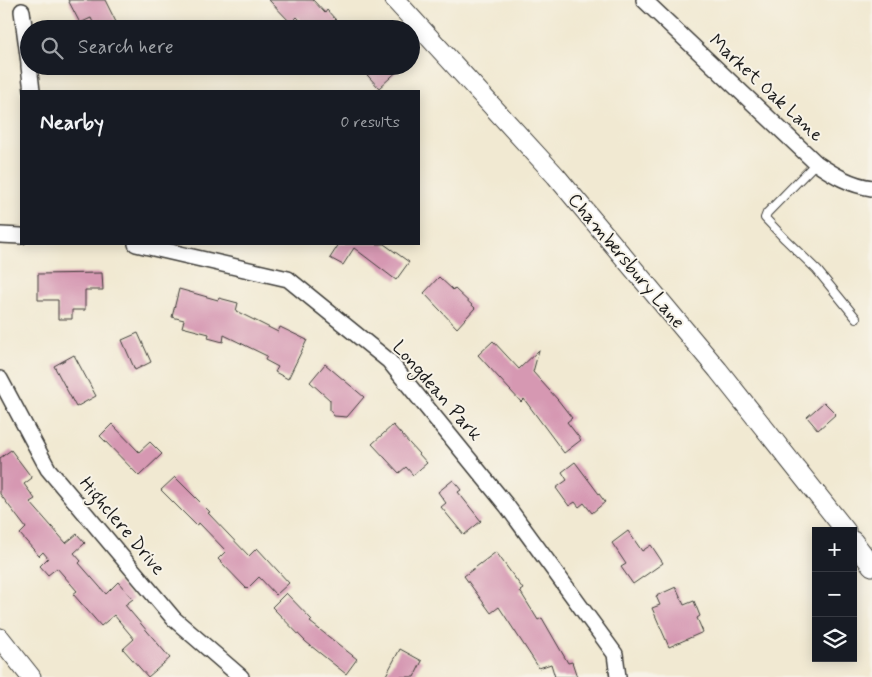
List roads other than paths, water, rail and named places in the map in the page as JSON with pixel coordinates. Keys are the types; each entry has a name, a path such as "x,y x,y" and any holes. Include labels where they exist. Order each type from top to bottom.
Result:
{"street":[{"name":"Chambersbury Lane","path":"395,0 413,20"},
{"name":"Market Oak Lane","path":"644,0 816,163 840,179 872,188"},
{"path":"22,11 23,20"},
{"name":"Chambersbury Lane","path":"420,27 556,176 718,370 843,527"},
{"path":"30,75 32,90"},
{"path":"0,235 20,231"},
{"name":"Longdean Park","path":"140,245 288,279 389,361 507,506 615,654 618,677"},
{"name":"Highclere Drive","path":"0,379 48,469 174,618 242,677"},
{"path":"857,545 872,566"},
{"path":"0,638 31,677"}],"lane":[{"path":"816,163 767,213 765,218 817,270 856,318"}]}
